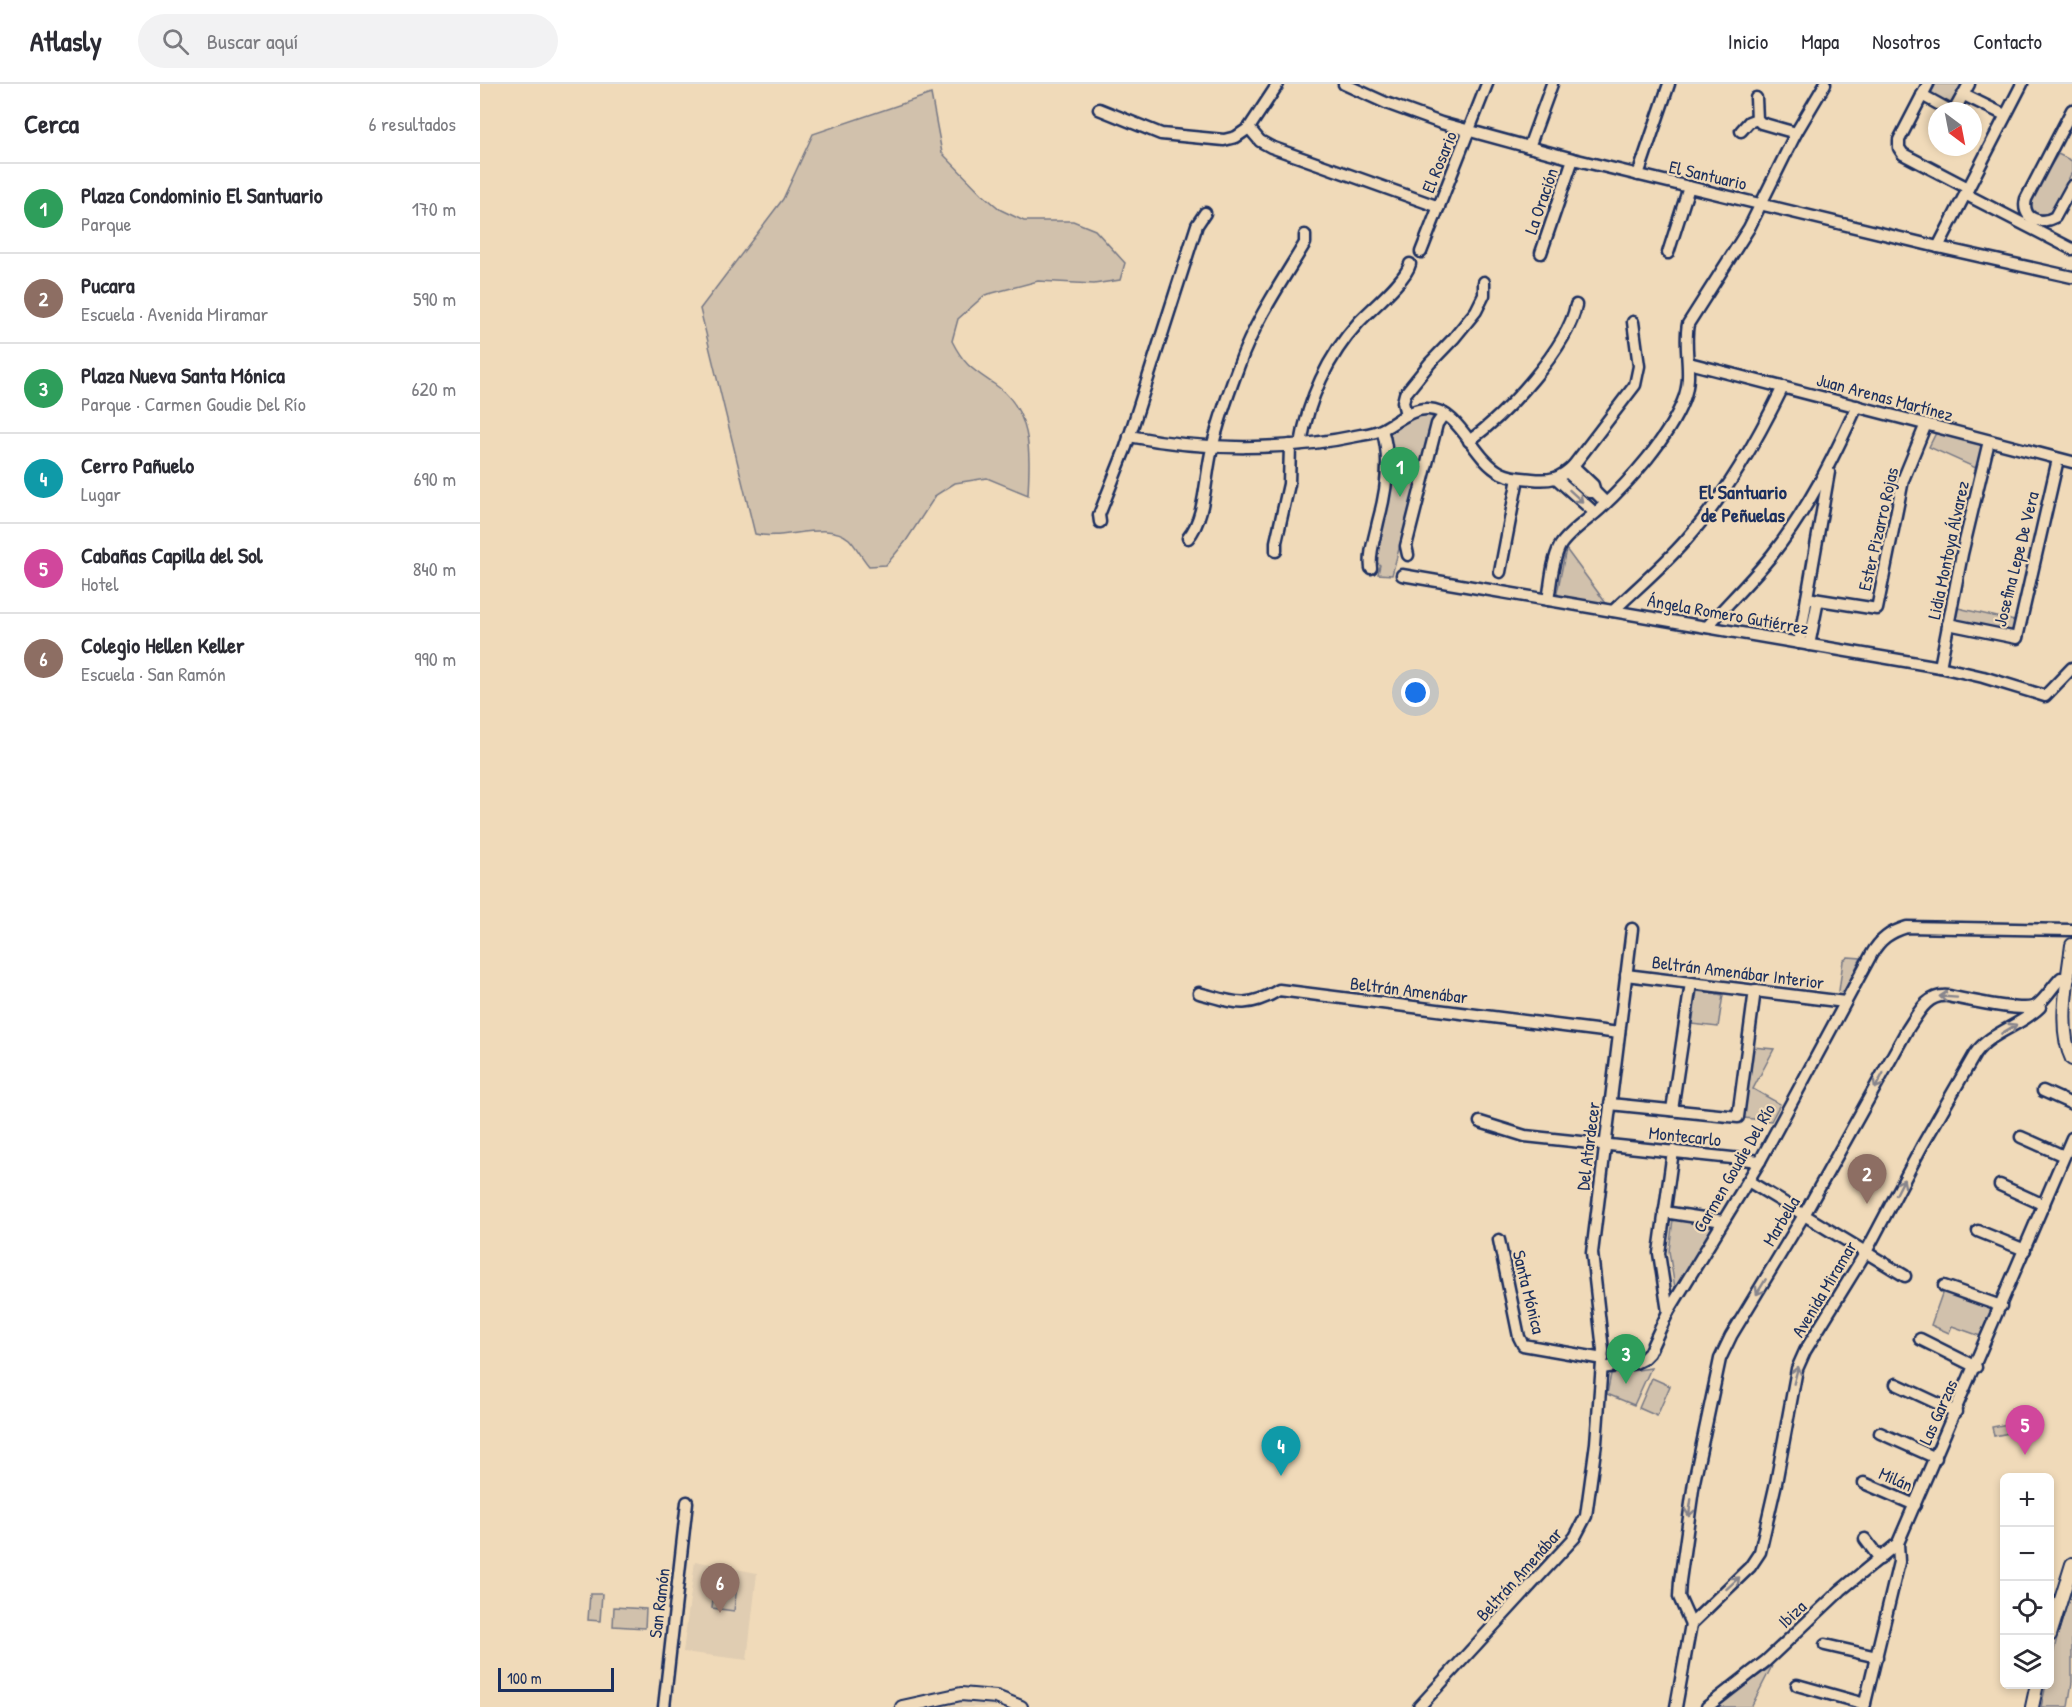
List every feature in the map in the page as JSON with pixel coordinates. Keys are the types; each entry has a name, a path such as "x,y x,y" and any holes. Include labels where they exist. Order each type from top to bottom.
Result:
{"main road":[{"path":"2072,945 2065,1036 2072,1059"},
{"path":"2054,1620 2072,1564"},
{"path":"2032,1707 2036,1689"},
{"path":"902,1707 961,1694 996,1697 1021,1707"}],"street":[{"path":"1099,109 1161,134 1224,140 1236,137 1249,128 1278,84"},
{"name":"El Santuario","path":"1344,84 1413,114 1469,132 1638,175 2072,277"},
{"name":"El Rosario","path":"1421,252 1487,84"},
{"path":"1529,147 1552,84"},
{"path":"1638,175 1669,84"},
{"path":"1548,600 1560,547 1606,503 1645,459 1675,416 1687,389 1688,324 1734,254 1763,204 1796,133 1825,84"},
{"path":"1928,84 1899,140 1899,148 1903,154 1967,191 2032,223 2072,249"},
{"path":"1959,102 1969,84"},
{"path":"1938,247 2022,84"},
{"path":"1922,95 1936,102"},
{"path":"1964,95 2005,115"},
{"path":"1756,98 1756,119"},
{"path":"2032,223 2026,209 2026,198 2072,110"},
{"path":"1756,119 1761,123 1796,133"},
{"path":"1741,131 1749,122 1756,119"},
{"path":"1249,128 1260,141 1271,147 1439,207"},
{"name":"La Oración","path":"1541,253 1573,159"},
{"path":"2032,223 2055,218 2072,186"},
{"path":"1668,253 1689,187"},
{"path":"1100,522 1099,515 1129,436 1197,225 1206,213"},
{"path":"1188,538 1203,499 1212,446 1249,340 1269,301 1305,243 1305,235"},
{"path":"1302,444 1311,407 1333,356 1358,323 1403,277 1410,264"},
{"path":"1407,415 1403,402 1405,394 1476,311 1484,295 1484,282"},
{"path":"1469,441 1493,422 1535,376 1569,326 1576,304"},
{"path":"1129,436 1212,446 1302,444 1382,430 1417,410 1429,408 1444,414 1456,423 1478,454 1500,473 1518,478 1557,479 1570,469 1635,385 1640,366 1633,322"},
{"name":"Juan Arenas Martínez","path":"1689,363 2072,462"},
{"path":"1612,611 1683,544 1704,519 1741,466 1765,426 1783,387"},
{"path":"1707,627 1771,557 1791,529 1830,465 1857,406"},
{"path":"1408,555 1407,546 1437,424 1444,414"},
{"name":"Ester Pizarro Rojas","path":"1813,599 1877,609 1903,480 1926,424"},
{"path":"1371,568 1370,557 1384,498 1386,475 1386,442 1382,430"},
{"name":"Lidia Montoya Álvarez","path":"1940,667 1989,441"},
{"path":"1276,551 1289,484 1290,445"},
{"name":"Josefina Lepe De Vera","path":"1948,624 2016,638 2058,459"},
{"path":"1804,644 1813,599 1830,465"},
{"path":"1570,469 1589,492 1594,492 1606,503"},
{"path":"1500,572 1518,478"},
{"path":"1557,479 1595,513"},
{"name":"Ángela Romero Gutiérrez","path":"1402,574 1940,667 2045,696 2072,668"},
{"name":"Carmen Goudie Del Río","path":"1603,1364 1635,1363 1649,1353 1668,1312 1760,1161 1877,944 1895,930 1907,927 2072,930"},
{"name":"Del Atardecer","path":"1603,1364 1592,1252 1632,929"},
{"name":"Beltrán Amenábar Interior","path":"1626,975 1845,1002"},
{"name":"Marbella","path":"1691,1624 1679,1597 1680,1581 1694,1482 1717,1367 1731,1336 1804,1215 1907,1030 1923,1005 1933,998 1942,996 2027,1009 2044,999 2051,987 2061,978 2068,979"},
{"path":"1672,1110 1691,983"},
{"name":"Beltrán Amenábar","path":"1199,993 1242,1004 1263,1000 1279,990 1619,1034"},
{"path":"1610,1104 1738,1117 1755,990"},
{"name":"Avenida Miramar","path":"1691,1624 1750,1567 1758,1555 1776,1483 1797,1369 1805,1352 1866,1252 1975,1054 1986,1043 2035,1012 2044,999"},
{"path":"2043,1091 2072,1104"},
{"name":"Montecarlo","path":"1480,1122 1525,1136 1760,1161"},
{"path":"2021,1137 2064,1156"},
{"name":"Las Garzas","path":"1865,1705 1899,1562 1898,1543 2072,1138"},
{"path":"1668,1312 1659,1252 1673,1151"},
{"path":"1748,1181 1905,1276"},
{"path":"2000,1185 2044,1205"},
{"path":"1664,1212 1723,1221"},
{"path":"1977,1231 2025,1250"},
{"name":"Santa Mónica","path":"1499,1240 1519,1337 1523,1345 1603,1364"},
{"path":"1944,1286 2001,1306"},
{"path":"1920,1339 1976,1366"},
{"name":"Beltrán Amenábar","path":"1419,1707 1579,1532 1586,1516 1603,1364"},
{"path":"1896,1384 1956,1412"},
{"path":"1880,1432 1936,1458"},
{"name":"Milán","path":"1864,1483 1915,1505"},
{"name":"San Ramón","path":"664,1707 687,1502"},
{"path":"1865,1539 1880,1559"},
{"name":"Ibiza","path":"1707,1707 1766,1661 1841,1590 1898,1543"},
{"path":"1676,1707 1691,1624"},
{"path":"1825,1645 1877,1657"},
{"path":"1797,1685 1865,1705"}],"shaded area":[{"path":"1936,84 1967,84 1956,102 1943,102 1927,92 1932,91"},
{"path":"931,94 942,153 982,194 1001,210 1024,221 1073,221 1095,230 1125,263 1120,280 1094,284 1038,281 985,295 958,319 952,341 961,356 974,370 1007,395 1016,406 1022,419 1028,448 1028,495 987,478 955,483 936,495 906,541 886,565 869,566 849,539 830,531 778,535 755,534 700,309 783,199 813,134"},
{"path":"2058,154 2072,161 2069,182 2049,218 2032,215 2029,199 2043,171 2048,170"},
{"path":"1428,414 1432,416 1433,422 1392,575 1378,574 1380,565 1374,560 1390,429 1409,416"},
{"path":"1936,433 1983,445 1978,469 1929,447"},
{"path":"1566,549 1608,606 1559,596 1557,593"},
{"path":"1958,608 2015,621 2012,633 1955,620"},
{"path":"1848,957 1861,958 1843,993 1839,991 1843,961"},
{"path":"1697,991 1723,995 1718,1027 1692,1024"},
{"path":"1752,1047 1774,1049 1753,1089 1780,1104 1771,1121 1744,1118"},
{"path":"1673,1219 1710,1222 1713,1227 1675,1288 1669,1251"},
{"path":"1943,1291 1993,1309 1983,1337 1952,1326 1949,1333 1931,1325"},
{"path":"1651,1368 1634,1405 1607,1394 1611,1374"},
{"path":"1652,1378 1670,1386 1657,1416 1639,1408"},
{"path":"2018,1422 2019,1431 1994,1436 1992,1427"},
{"path":"695,1561 757,1573 747,1660 683,1652"},
{"path":"716,1575 738,1578 734,1611 712,1608"},
{"path":"2072,1590 2072,1682 2068,1707 2041,1707 2045,1689 2054,1689 2054,1648"},
{"path":"590,1594 602,1594 600,1621 588,1620"},
{"path":"614,1607 646,1609 645,1628 613,1626"},
{"path":"1772,1666 1751,1707 1715,1707"},
{"path":"960,1699 983,1700 1002,1707 927,1707"}],"place":[{"name":"Plaza Condominio El Santuario","path":"1400,497"},
{"name":"Pucara","path":"1867,1204"},
{"name":"Plaza Nueva Santa Mónica","path":"1626,1384"},
{"name":"Cabañas Capilla del Sol","path":"2025,1455"},
{"name":"Cerro Pañuelo","path":"1281,1476"},
{"name":"Colegio Hellen Keller","path":"720,1613"}],"district":[{"name":"El Santuario de Peñuelas","path":"1743,502"}]}
